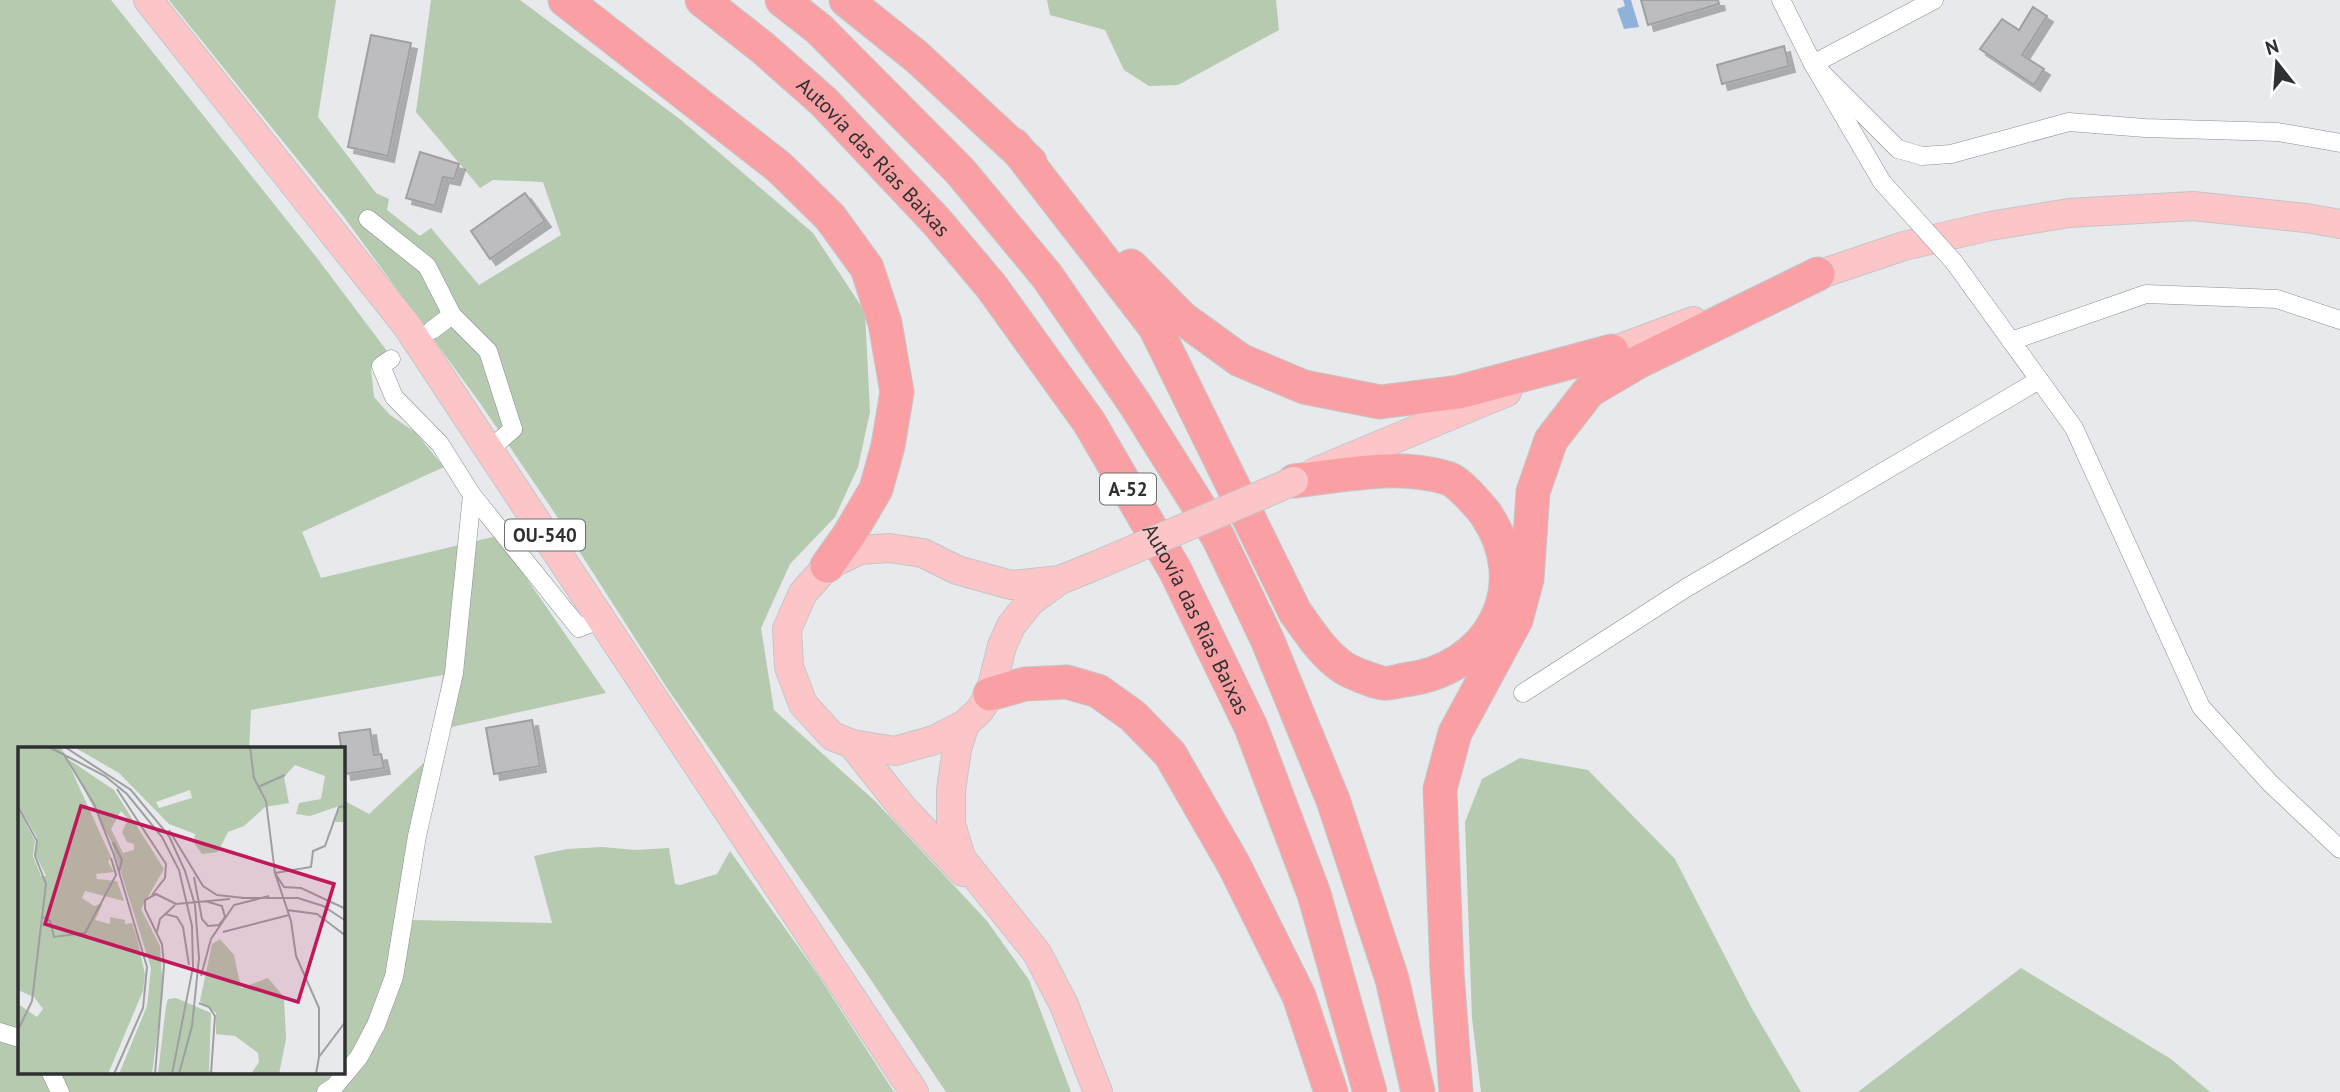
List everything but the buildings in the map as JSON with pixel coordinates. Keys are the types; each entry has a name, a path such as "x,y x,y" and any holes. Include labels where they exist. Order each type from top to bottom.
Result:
{"highway":[{"path":"565,0 779,167 830,217 867,268 885,323 897,392 888,446 876,489 827,566"},
{"name":"Autovía das Rías Baixas","path":"702,0 763,48 824,102 937,222 990,286 1089,422 1175,570 1251,727 1314,894 1370,1092"},
{"name":"A-52","path":"782,0 819,29 960,171 1047,276 1135,404 1218,537 1267,639 1333,800 1392,979 1418,1092"},
{"path":"846,0 917,57 1014,145 1182,318 1240,360 1304,387 1380,402 1459,392 1612,351"},
{"path":"1014,145 1155,327 1295,612 1317,643 1344,668 1383,683 1424,678 1461,661 1478,648 1495,623 1505,593 1506,561 1498,533 1480,506 1451,478 1403,469 1294,481"},
{"path":"1456,1092 1447,972 1440,789 1455,733 1516,620 1527,579 1533,492 1551,440 1589,391 1638,362 1818,274"},
{"path":"990,694 1025,684 1067,681 1098,691 1133,716 1170,754 1234,865 1299,996 1331,1092"}],"main road":[{"name":"OU-540","path":"148,0 407,326 914,1092"},
{"path":"1060,580 1011,585 957,570 923,553 889,548 860,550 827,566 803,593 787,629 789,667 803,704 832,736 852,744 895,751 934,740 965,724 980,710 990,694 1002,646 1011,626 1030,602 1060,580 1436,420 1818,274 1904,246 1990,226 2069,213 2193,206 2340,224"},
{"path":"965,724 957,749 951,790 951,824 961,858 1037,953 1064,1005 1098,1092"},
{"path":"852,744 902,807 956,866 990,897"}],"street":[{"path":"1781,0 1813,64 1882,183 1954,262 2074,428 2201,707 2270,783 2340,849"},
{"path":"1813,64 1934,0"},
{"path":"1813,64 1898,149 1922,156 1951,154 2069,122 2145,128 2278,132 2340,144"},
{"path":"368,219 427,266 452,315 488,351 513,429 489,450"},
{"path":"2011,341 2146,294 2277,299 2340,320"},
{"path":"432,330 452,315"},
{"path":"391,359 382,366 394,397 440,444 472,495 579,628 601,620"},
{"path":"1523,692 1686,588 2039,380"},
{"path":"345,1074 359,1057 376,1025 394,976 417,836 454,673 472,495"},
{"path":"0,1032 18,1038"},
{"path":"51,1074 60,1092"},
{"path":"326,1092 345,1074"}],"green space":[{"path":"0,0 111,0 317,258 387,351 371,368 374,397 390,415 415,432 444,467 302,532 321,578 497,536 606,693 447,728 435,723 443,675 251,710 249,747 18,747 18,1074 345,1074 345,801 369,814 428,759 441,761 410,920 552,923 534,856 567,849 669,848 675,884 680,885 717,874 730,851 816,972 894,1092 0,1092"},
{"path":"169,0 336,0 318,117 376,193 389,199 387,210 420,236 431,228 479,285 561,235 543,182 493,180 480,188 416,112 431,0 520,0 681,120 813,233 865,312 870,412 858,467 835,517 790,564 761,628 774,710 875,801 987,921 1029,980 1071,1092 946,1092 667,688 480,403 344,217"},
{"path":"1047,0 1276,0 1279,30 1178,85 1149,86 1124,70 1105,30 1050,15"},
{"path":"1520,758 1588,770 1675,859 1751,1007 1801,1092 1481,1092 1472,1018 1465,822 1482,779"},
{"path":"2021,968 2171,1059 2210,1092 1858,1092"}],"water":[{"path":"1623,0 1631,0 1639,27 1624,29 1617,9 1625,6"}]}
